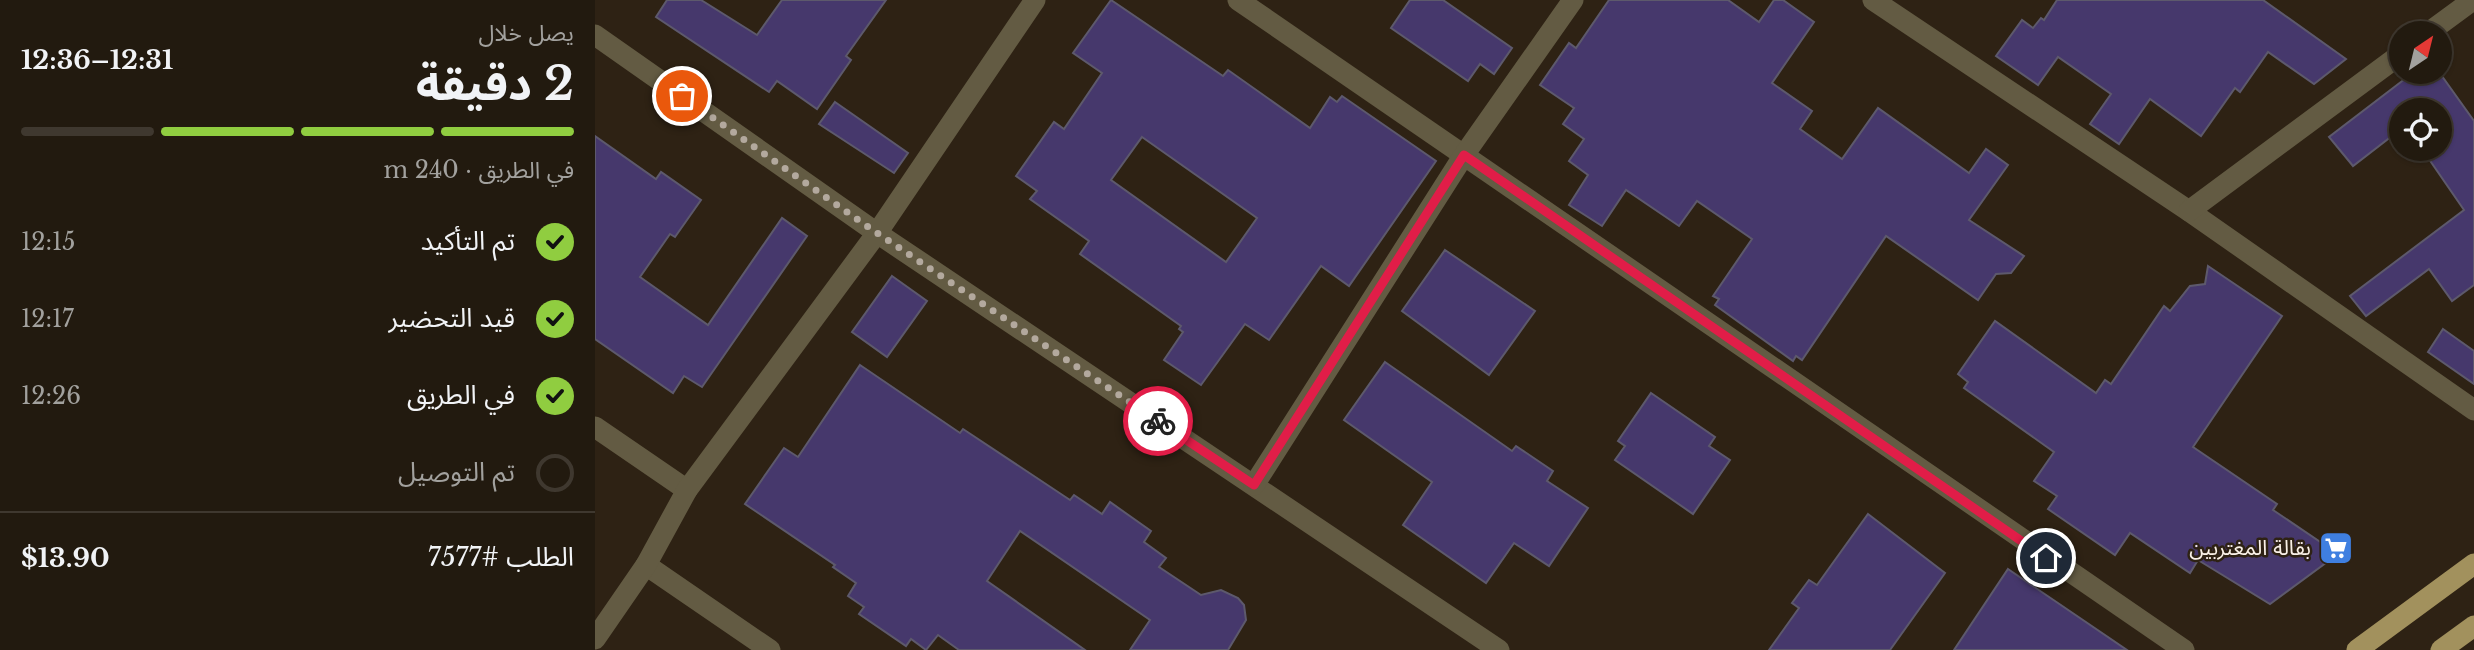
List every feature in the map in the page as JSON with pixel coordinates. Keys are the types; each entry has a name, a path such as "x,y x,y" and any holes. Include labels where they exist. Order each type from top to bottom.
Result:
{"main road":[{"path":"2357,650 2474,564"},
{"path":"2441,650 2474,626"}],"street":[{"path":"595,639 646,565 687,490 877,233 1035,0"},
{"path":"1238,0 2184,650"},
{"path":"1254,485 1464,155 1573,0"},
{"path":"1873,0 2189,211 2474,410"},
{"path":"2444,21 2473,0"},
{"path":"595,35 877,233 1499,650"},
{"path":"2189,211 2389,63"},
{"path":"595,427 687,490"},
{"path":"646,565 770,650"}],"building":[{"path":"667,0 701,0 757,35 782,0 886,0 846,56 851,60 817,109 777,81 769,92 656,17"},
{"path":"1111,0 1223,76 1228,70 1310,128 1330,97 1337,102 1342,96 1436,161 1349,286 1321,266 1269,340 1245,324 1201,385 1164,360 1183,332 1179,329 1181,326 1080,254 1089,241 1030,199 1037,191 1016,176 1054,122 1064,129 1102,73 1073,53","holes":["1142,137 1257,218 1226,262 1111,180"]},
{"path":"1410,0 1443,0 1512,48 1494,74 1480,64 1468,81 1391,28"},
{"path":"1609,0 1728,0 1759,22 1774,0 1783,0 1814,22 1772,83 1812,111 1800,129 1842,159 1878,108 1969,173 1986,149 2008,165 1969,220 2024,256 2011,273 1996,274 1978,300 1886,236 1802,360 1796,356 1793,361 1715,305 1719,299 1713,296 1752,239 1697,201 1679,226 1626,190 1602,226 1569,205 1588,175 1569,161 1584,139 1563,124 1574,108 1540,85 1569,43 1576,48"},
{"path":"2057,0 2263,0 2346,59 2314,84 2268,52 2240,92 2235,88 2201,136 2150,99 2119,144 2090,124 2111,94 2058,57 2038,85 1996,56 2022,20 2033,28 2041,18 2044,20"},
{"path":"2398,84 2448,84 2474,121 2474,285 2452,301 2429,269 2366,316 2350,296 2464,210 2430,161 2452,161 2452,98 2389,98 2389,138 2353,166 2329,137"},
{"path":"835,102 908,153 894,173 819,124"},
{"path":"595,136 656,179 661,172 701,200 675,237 670,234 640,277 708,325 782,218 807,236 702,387 684,376 673,393 595,339"},
{"path":"1445,250 1535,311 1489,375 1402,311"},
{"path":"2208,266 2282,316 2193,447 2277,504 2273,510 2338,554 2270,604 2198,560 2190,573 2130,533 2115,555 2048,509 2057,496 2034,481 2054,452 1964,388 1968,382 1958,374 1995,321 2096,393 2105,380 2111,384 2164,306 2170,311 2190,286 2205,284"},
{"path":"892,276 927,301 887,357 852,332"},
{"path":"2443,329 2474,351 2474,384 2428,352"},
{"path":"1385,362 1512,451 1516,446 1553,471 1547,481 1588,508 1549,566 1514,543 1486,583 1403,525 1432,482 1344,420"},
{"path":"860,365 960,433 963,429 1070,500 1074,495 1102,514 1110,502 1151,531 1144,542 1166,558 1159,567 1201,595 1221,590 1238,598 1244,605 1246,620 1228,650 1130,650 1150,620 1020,531 987,581 1085,650 959,650 938,635 926,650 911,639 906,646 859,614 864,607 848,596 856,583 833,567 835,565 745,504 784,448 798,457"},
{"path":"1651,393 1715,437 1709,446 1730,460 1693,514 1615,460 1625,446 1618,441"},
{"path":"1868,514 1945,573 1890,650 1769,650 1799,608 1792,603 1809,580 1817,585"},
{"path":"2008,569 2127,650 1954,650"}],"way so far":[{"path":"682,96 877,233 1158,421"}],"place":[{"name":"بقالة المغتربين","path":"2336,548"}],"route":[{"path":"1158,421 1254,485 1464,155 2046,558"}]}
